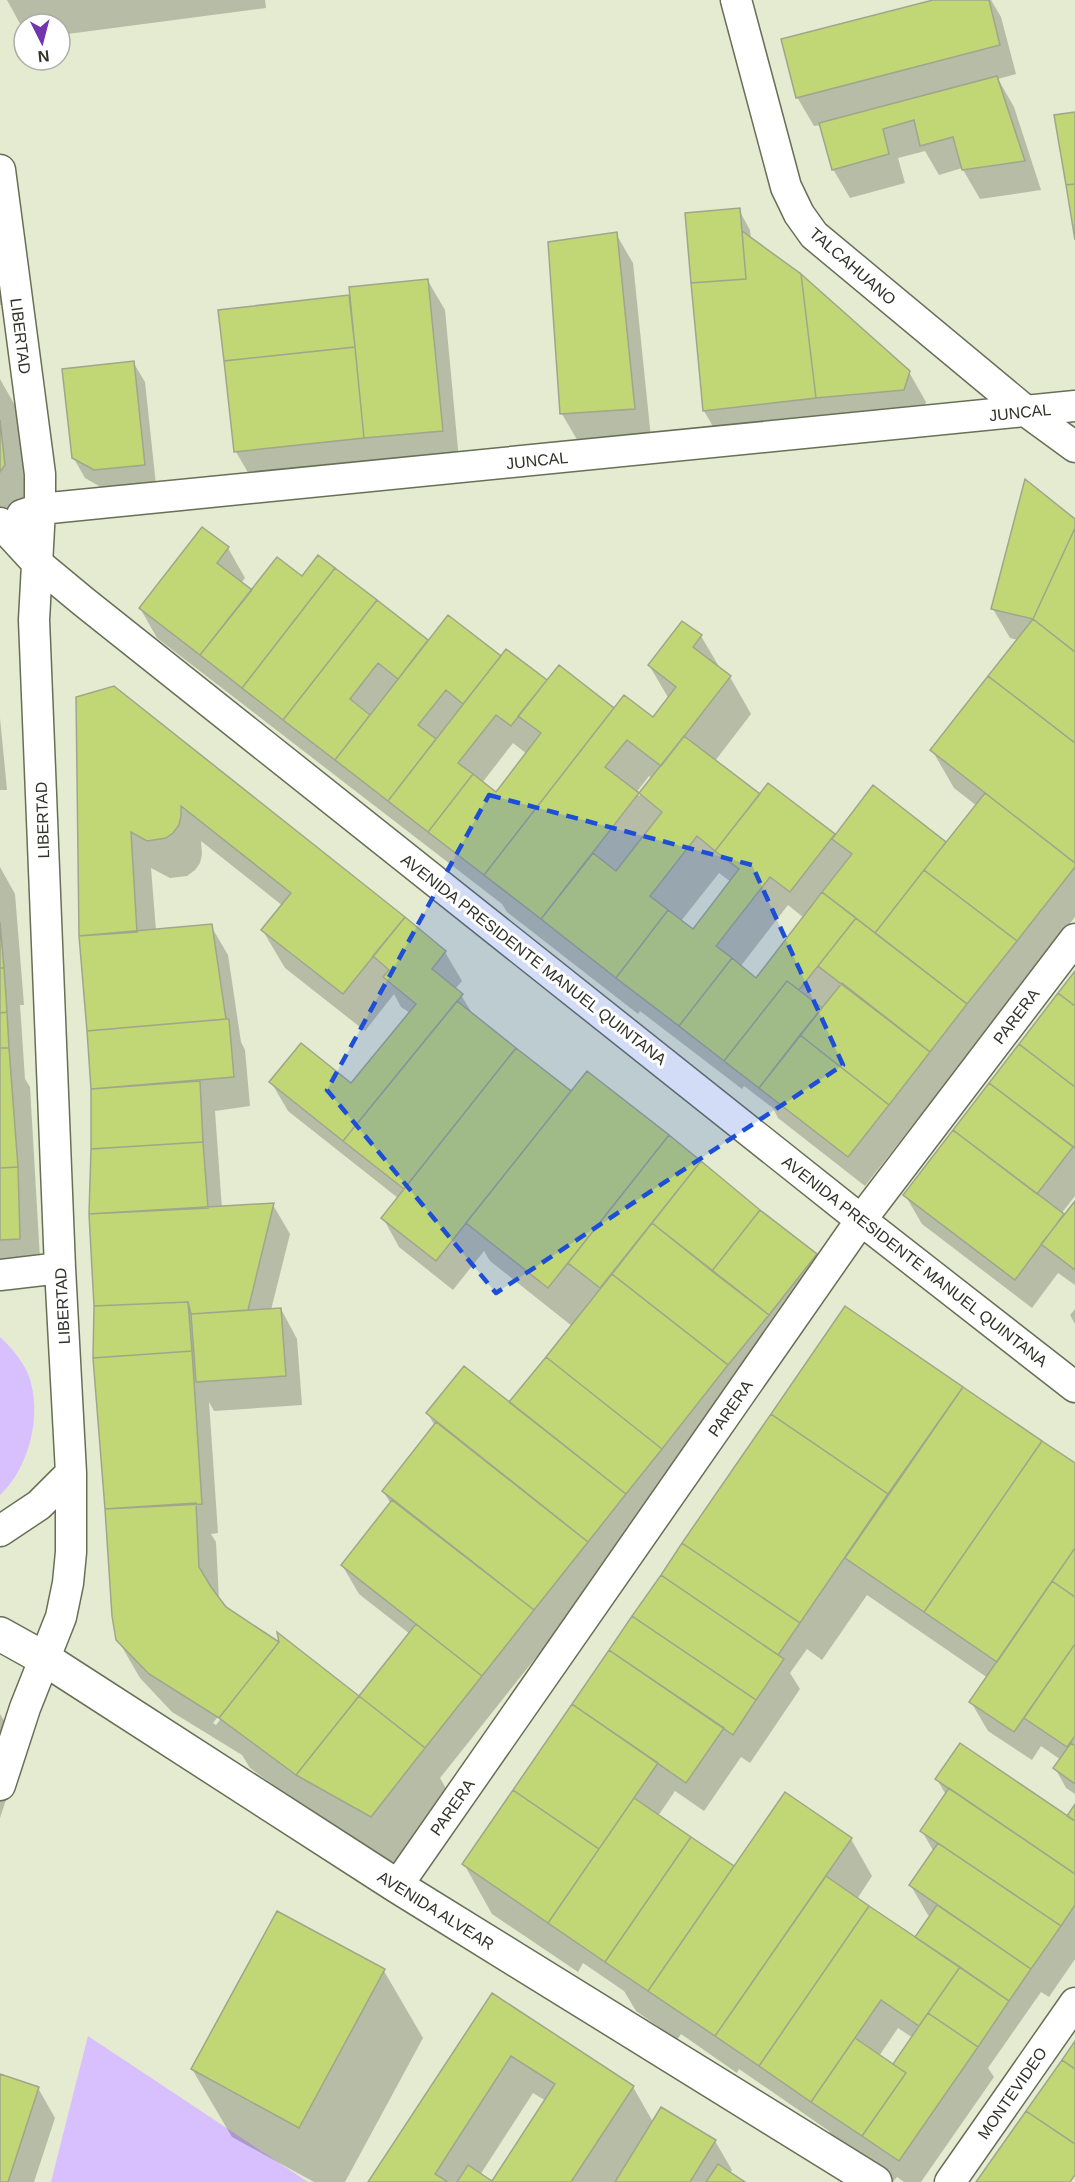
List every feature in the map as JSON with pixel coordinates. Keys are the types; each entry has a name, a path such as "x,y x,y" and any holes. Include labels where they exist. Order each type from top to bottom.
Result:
{"street":[{"name":"TALCAHUANO","path":"736,0 786,187 799,214 814,235 1027,412 1075,447"},
{"name":"LIBERTAD","path":"0,170 40,474 34,620 60,1268 71,1473 71,1552 61,1617 25,1708 0,1785"},
{"name":"JUNCAL","path":"0,523 40,509 1075,406"},
{"name":"AVENIDA PRESIDENTE MANUEL QUINTANA","path":"0,523 37,563 102,617 861,1220 1075,1387"},
{"name":"PARERA","path":"397,1886 861,1220 1075,939"},
{"path":"0,1275 60,1268"},
{"path":"0,1531 39,1505 71,1473"},
{"name":"AVENIDA ALVEAR","path":"0,1634 45,1659 397,1886 874,2182"},
{"name":"MONTEVIDEO","path":"950,2182 1075,2003"}],"highlighted area":[{"path":"489,795 752,865 843,1065 496,1293 327,1090"}],"shaded area":[{"path":"0,1337 16,1354 28,1374 34,1405 34,1422 26,1454 19,1470 0,1495"},
{"path":"88,2036 308,2182 51,2182"}],"building":[{"path":"933,0 989,0 1000,45 796,98 781,39"},
{"path":"997,76 1025,161 962,170 953,137 920,146 914,120 883,129 889,154 832,170 819,123"},
{"path":"1075,112 1075,184 1066,185 1054,115"},
{"path":"1075,184 1075,240 1066,185"},
{"path":"740,208 746,279 691,283 685,213"},
{"path":"742,231 801,274 816,398 703,411 691,283 746,279"},
{"path":"617,232 635,409 560,414 548,242"},
{"path":"801,274 910,371 904,390 816,398"},
{"path":"428,279 443,431 364,438 349,287"},
{"path":"349,295 355,347 224,361 218,310"},
{"path":"355,347 364,438 234,452 224,361"},
{"path":"134,361 145,465 94,470 72,458 62,369"},
{"path":"0,420 5,465 0,472"},
{"path":"1025,479 1075,519 1075,528 1033,619 991,609"},
{"path":"202,527 229,547 217,563 252,590 200,655 139,608"},
{"path":"1075,528 1075,652 1033,619"},
{"path":"318,555 335,568 242,688 200,655 277,557 302,576"},
{"path":"335,568 377,600 283,720 242,688"},
{"path":"377,600 428,640 398,679 378,663 350,699 370,715 335,760 283,720"},
{"path":"448,615 501,656 463,704 446,690 418,725 436,739 388,801 335,760"},
{"path":"1033,619 1075,652 1075,743 988,676"},
{"path":"682,621 702,635 693,647 731,676 661,766 627,740 605,767 639,793 541,919 484,875 624,695 653,717 676,687 648,665"},
{"path":"506,649 547,680 511,726 496,715 458,763 473,774 428,832 388,801"},
{"path":"559,665 614,708 484,875 428,832 473,774 496,792 541,733 518,716"},
{"path":"988,676 1075,743 1075,863 930,750"},
{"path":"114,686 405,917 343,994 261,930 291,893 181,806 179,825 166,838 147,841 131,832 137,932 79,936 76,697"},
{"path":"684,736 760,794 715,851 697,836 650,896 668,910 616,978 541,919 593,853 616,871 662,812 639,793"},
{"path":"768,783 835,834 790,892 770,877 716,946 732,958 679,1026 616,978 668,910 693,929 739,869 715,851"},
{"path":"873,785 946,842 875,933 822,892 852,854 832,839"},
{"path":"985,793 1075,863 1075,867 1017,941 924,870"},
{"path":"924,870 1017,941 967,1004 875,933"},
{"path":"822,892 856,918 799,990 787,981 724,1061 679,1026 732,958 756,978"},
{"path":"405,917 446,951 432,969 463,994 343,1141 269,1082 301,1043 351,1083 416,1004 383,977 389,970 373,956"},
{"path":"856,918 967,1004 930,1052 818,966"},
{"path":"0,922 4,968 0,968"},
{"path":"212,924 226,1019 87,1031 79,936"},
{"path":"0,968 4,968 7,1012 0,1013"},
{"path":"1075,971 1075,1006 1058,993"},
{"path":"787,981 822,1008 759,1088 724,1061"},
{"path":"842,983 930,1052 889,1105 800,1035"},
{"path":"1058,993 1075,1006 1075,1087 1019,1044"},
{"path":"457,1001 516,1048 404,1189 343,1141"},
{"path":"7,1012 9,1048 0,1048 0,1013"},
{"path":"229,1019 234,1077 91,1089 87,1031"},
{"path":"800,1035 889,1105 848,1157 759,1088"},
{"path":"1019,1044 1075,1087 1075,1148 989,1083"},
{"path":"0,1048 9,1048 18,1167 0,1168"},
{"path":"516,1048 571,1091 436,1261 381,1218"},
{"path":"587,1071 669,1135 548,1288 466,1223"},
{"path":"200,1081 203,1142 91,1149 91,1089"},
{"path":"989,1083 1073,1147 1037,1194 953,1130"},
{"path":"953,1130 1064,1214 1015,1280 903,1195"},
{"path":"669,1135 701,1161 600,1288 568,1263"},
{"path":"203,1142 208,1208 89,1214 91,1149"},
{"path":"701,1161 760,1210 712,1271 652,1223"},
{"path":"18,1167 20,1239 0,1240 0,1168"},
{"path":"1075,1201 1075,1270 1041,1244"},
{"path":"274,1203 248,1310 191,1314 188,1302 94,1306 89,1214"},
{"path":"760,1210 817,1254 769,1315 712,1271"},
{"path":"652,1223 769,1315 728,1365 612,1274"},
{"path":"612,1274 728,1365 662,1449 546,1357"},
{"path":"188,1302 192,1351 93,1358 94,1306"},
{"path":"845,1306 963,1387 888,1494 771,1414"},
{"path":"281,1308 286,1376 196,1382 191,1314"},
{"path":"192,1351 202,1504 105,1509 93,1358"},
{"path":"546,1357 662,1449 626,1494 509,1402"},
{"path":"464,1366 626,1494 588,1542 426,1413"},
{"path":"963,1387 1042,1441 924,1612 845,1558"},
{"path":"771,1414 888,1494 800,1623 682,1543"},
{"path":"436,1422 588,1542 534,1610 382,1491"},
{"path":"1042,1441 1075,1463 1075,1548 997,1662 924,1612"},
{"path":"392,1500 534,1610 482,1676 341,1565"},
{"path":"196,1503 199,1567 226,1607 279,1642 219,1718 149,1674 116,1640 112,1616 105,1509"},
{"path":"682,1543 800,1623 778,1655 661,1575"},
{"path":"1075,1548 1075,1597 1052,1581"},
{"path":"661,1575 784,1659 756,1700 632,1616"},
{"path":"1052,1581 1075,1597 1075,1644 1014,1732 969,1702"},
{"path":"632,1616 756,1700 733,1735 609,1650"},
{"path":"416,1624 482,1676 425,1748 359,1696"},
{"path":"277,1632 359,1696 296,1775 219,1718 279,1642"},
{"path":"1075,1644 1075,1736 1067,1747 1024,1718"},
{"path":"609,1650 724,1728 686,1783 572,1704"},
{"path":"359,1696 425,1748 371,1817 296,1775"},
{"path":"572,1704 658,1763 599,1849 513,1790"},
{"path":"960,1743 1075,1821 1075,1874 935,1779"},
{"path":"1071,1743 1075,1746 1075,1784 1053,1768"},
{"path":"949,1788 1075,1874 1075,1905 1061,1926 920,1831"},
{"path":"513,1790 599,1849 548,1923 462,1864"},
{"path":"785,1792 852,1838 715,2036 648,1991"},
{"path":"634,1798 691,1837 605,1962 548,1923"},
{"path":"1075,1804 1075,1821 1067,1816"},
{"path":"691,1837 734,1866 648,1991 605,1962"},
{"path":"938,1843 1061,1926 1031,1969 909,1885"},
{"path":"826,1876 869,1906 759,2066 715,2036"},
{"path":"937,1905 1031,1969 1009,2001 915,1937"},
{"path":"869,1906 960,1967 919,2026 881,2000 811,2102 759,2066"},
{"path":"277,1911 385,1969 299,2128 191,2069"},
{"path":"960,1967 1009,2001 978,2047 928,2013"},
{"path":"492,1993 634,2086 571,2182 457,2182 468,2165 492,2181 555,2084 511,2056 435,2174 448,2182 368,2182"},
{"path":"928,2013 978,2047 899,2161 862,2136 906,2073 893,2064"},
{"path":"855,2038 906,2073 862,2136 811,2102"},
{"path":"1075,2041 1075,2069 1062,2060"},
{"path":"1062,2060 1075,2069 1075,2144 1026,2111"},
{"path":"0,2074 39,2087 8,2182 0,2182"},
{"path":"661,2107 716,2140 690,2182 615,2182"},
{"path":"1026,2111 1075,2144 1075,2175 1070,2182 976,2182"},
{"path":"718,2164 745,2182 706,2182"}]}
